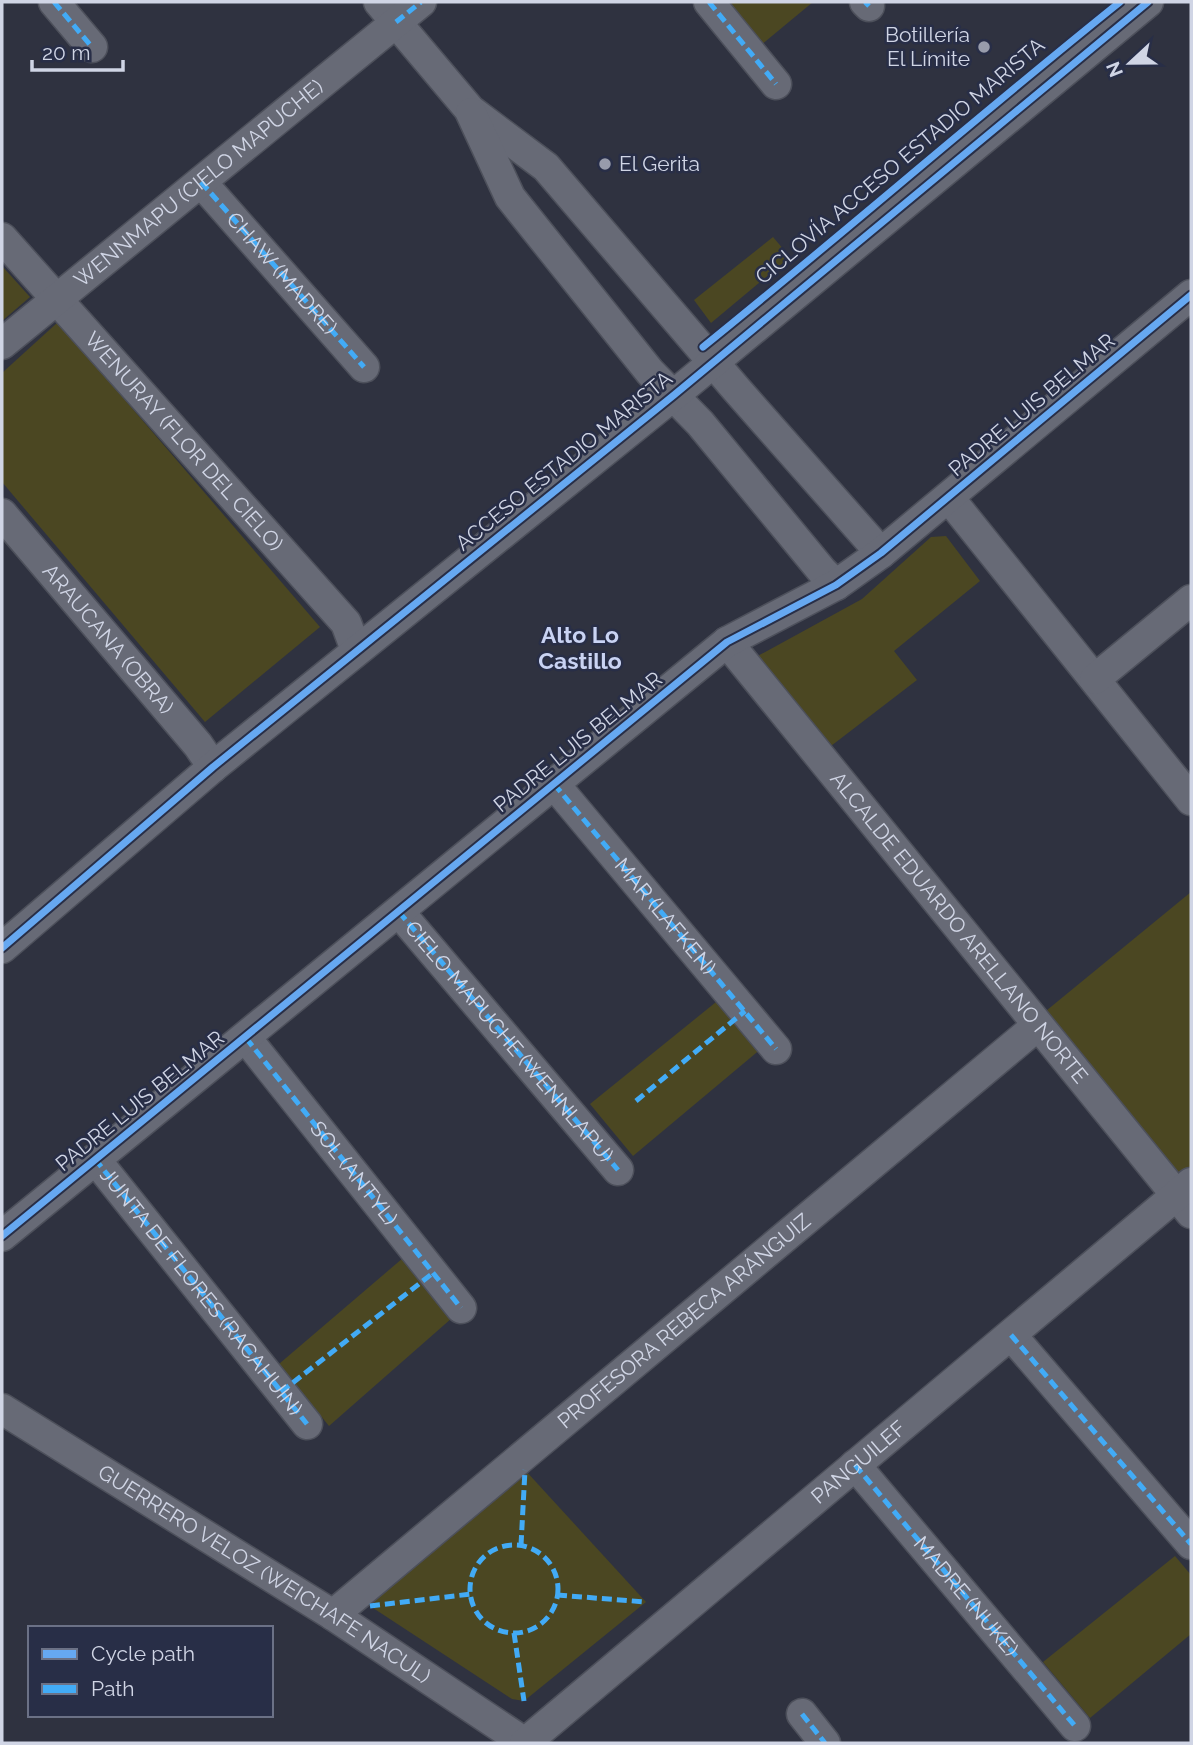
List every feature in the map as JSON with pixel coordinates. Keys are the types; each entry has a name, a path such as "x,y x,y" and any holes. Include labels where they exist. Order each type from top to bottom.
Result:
{"street":[{"path":"54,2 92,47"},
{"name":"WENNMAPU (CIELO MAPUCHE)","path":"2,344 201,182 387,12 421,2"},
{"path":"709,2 776,84"},
{"name":"ACCESO ESTADIO MARISTA","path":"2,948 212,767 674,395 1148,2"},
{"path":"387,12 470,110 546,167 881,553"},
{"path":"470,110 510,197 650,372 700,423 836,585"},
{"name":"CHAW (MADRE)","path":"201,182 363,367"},
{"name":"WENURAY (FLOR DEL CIELO)","path":"2,238 346,623 356,650"},
{"name":"PADRE LUIS BELMAR","path":"2,1236 727,642 836,585 881,553 1191,295"},
{"path":"949,498 1191,800"},
{"name":"ARAUCANA (OBRA)","path":"2,514 198,745 212,767"},
{"path":"1095,679 1191,600"},
{"name":"ALCALDE EDUARDO ARELLANO NORTE","path":"727,642 1037,1026 1186,1197"},
{"name":"MAR (LAFKEN)","path":"554,784 776,1049"},
{"name":"CIELO MAPUCHE (WENNLAPU)","path":"400,912 618,1170"},
{"name":"PROFESORA REBECA ARÁNGUIZ","path":"333,1615 1037,1026"},
{"name":"SOL (ANTYL)","path":"246,1038 461,1308"},
{"name":"JUNTA DE FLORES (RACAHUIN)","path":"95,1159 307,1424"},
{"name":"PANGUILEF","path":"525,1743 1011,1335 1186,1197"},
{"path":"1011,1335 1191,1544"},
{"name":"GUERRERO VELOZ (WEICHAFE NACUL)","path":"2,1409 333,1615 525,1743"},
{"name":"MADRE (NUKE)","path":"855,1465 1075,1726"},
{"path":"802,1714 825,1743"}],"shaded area":[{"path":"717,2 813,2 755,50"},
{"path":"773,237 790,257 711,323 694,300"},
{"path":"2,266 30,297 2,321"},
{"path":"58,322 320,627 205,722 2,482 2,373"},
{"path":"946,536 980,581 894,651 917,680 831,746 754,658 862,599 931,537"},
{"path":"1191,892 1191,1166 1177,1179 1041,1015"},
{"path":"721,998 762,1048 633,1156 590,1104"},
{"path":"403,1258 452,1318 329,1426 279,1364"},
{"path":"525,1470 646,1602 524,1701 512,1699 370,1606 367,1598"},
{"path":"1175,1556 1191,1575 1191,1634 1090,1718 1043,1662"}],"marked path":[{"path":"54,2 92,47"},
{"path":"396,22 421,2"},
{"path":"709,2 776,84"},
{"path":"865,2 869,6"},
{"path":"201,182 364,367"},
{"path":"554,784 776,1049"},
{"path":"399,912 618,1170"},
{"path":"636,1101 745,1011"},
{"path":"246,1038 461,1308"},
{"path":"95,1159 307,1424"},
{"path":"281,1392 433,1273"},
{"path":"1011,1335 1191,1544"},
{"path":"855,1465 1075,1726"},
{"path":"521,1545 525,1470"},
{"path":"514,1545 531,1549 545,1558 554,1572 558,1589 554,1606 545,1620 531,1629 514,1633 497,1629 483,1620 474,1606 470,1589 474,1572 483,1558 497,1549 514,1545"},
{"path":"370,1606 471,1594"},
{"path":"557,1595 646,1602"},
{"path":"514,1633 524,1701"},
{"path":"802,1714 825,1743"}],"cycle path":[{"name":"CICLOVÍA ACCESO ESTADIO MARISTA","path":"703,347 1120,2"},
{"path":"2,948 213,767 674,395 1148,2"},
{"path":"2,1236 727,642 836,585 881,553 1191,295"}],"place":[{"name":"Botillería El Límite","path":"984,47"},
{"name":"El Gerita","path":"605,164"}],"district":[{"name":"Alto Lo Castillo","path":"580,648"}]}
